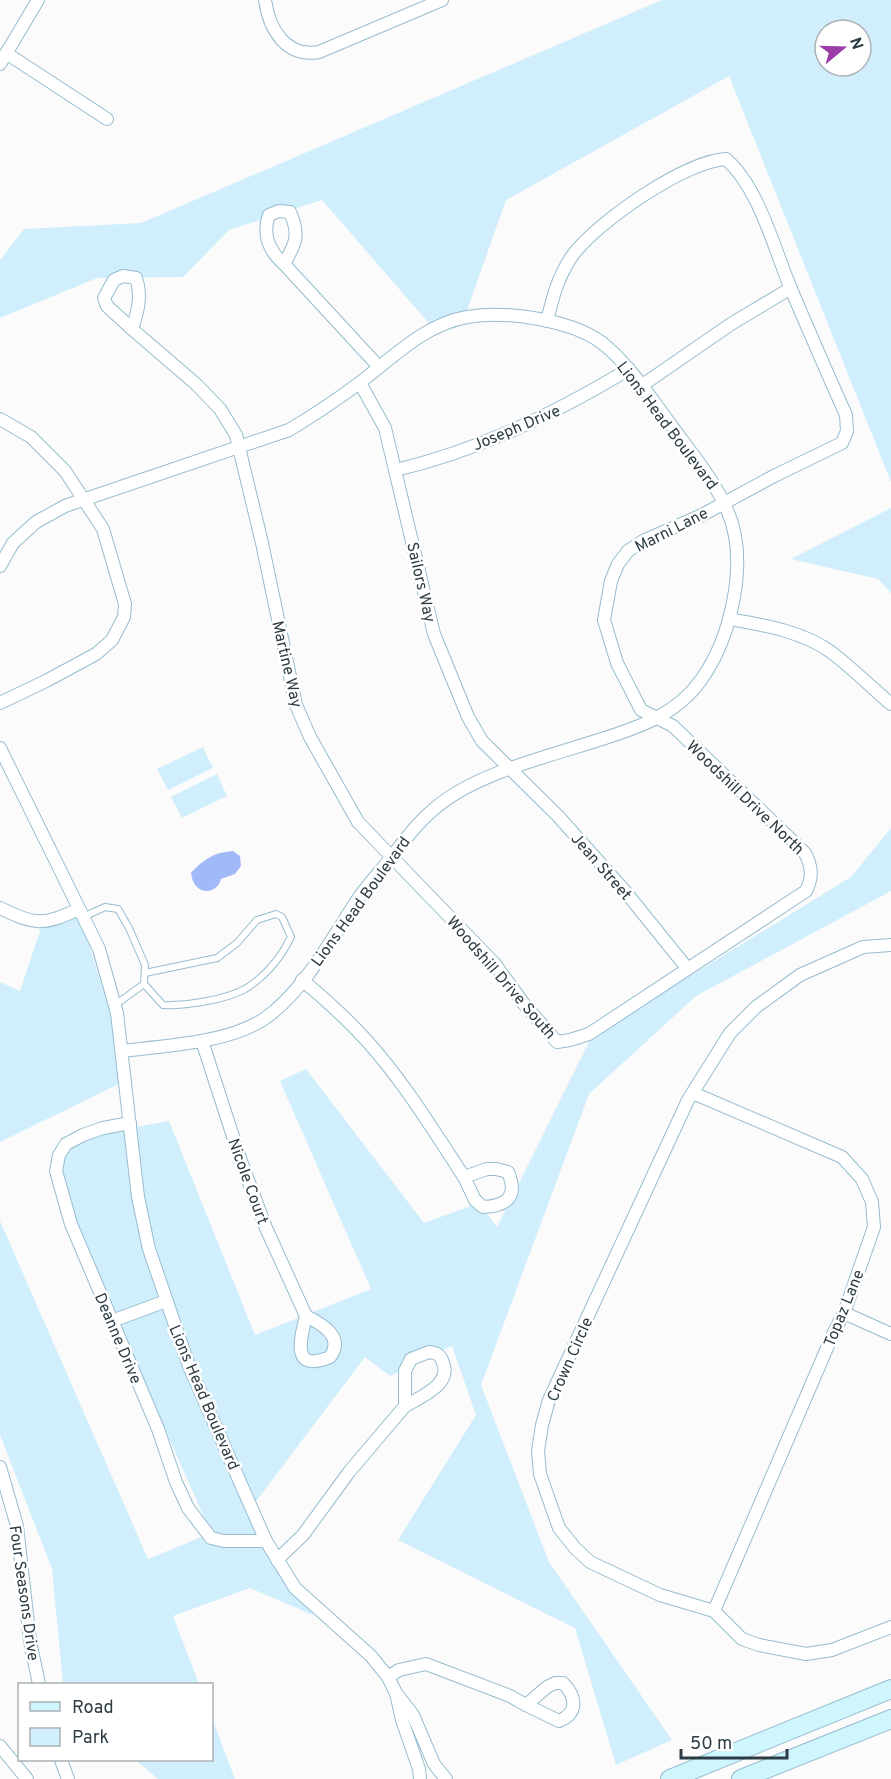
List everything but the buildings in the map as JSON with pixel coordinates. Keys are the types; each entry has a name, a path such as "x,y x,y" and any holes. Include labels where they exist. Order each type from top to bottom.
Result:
{"main road":[{"path":"670,1779 891,1689"},
{"path":"741,1779 891,1719"}],"street":[{"path":"38,0 3,58 107,119"},
{"path":"265,0 271,21 287,46 297,52 309,54 319,52 442,0"},
{"name":"Marni Lane","path":"547,321 556,284 573,256 596,229 630,205 693,167 714,159 726,159 738,169 750,186 790,288 846,415 847,431 842,443 643,541 628,551 618,564 611,581 603,620 617,663 641,710 657,718"},
{"path":"284,264 379,367"},
{"path":"641,386 731,324 790,288"},
{"name":"Lions Head Boulevard","path":"0,566 13,543 36,522 65,506 289,430 318,413 360,383 419,337 445,323 466,317 494,315 521,316 547,321 584,333 604,344 629,369 705,471 730,517 736,544 736,576 732,610 718,649 704,677 690,694 669,712 620,734 460,789 434,809 412,831 357,899 302,980 284,1002 263,1020 244,1029 202,1041 122,1051"},
{"name":"Martine Way","path":"132,329 197,385 220,409 236,435 262,543 296,705 310,737 358,822 392,856"},
{"name":"Joseph Drive","path":"396,470 466,449 538,420 581,398 629,369"},
{"name":"Sailors Way","path":"360,383 385,428 434,633 468,717 482,741 510,770"},
{"path":"0,419 31,437 65,471 84,499 103,530 125,604 124,617 112,639 96,654 0,703"},
{"path":"729,619 775,628 829,651 891,704"},
{"name":"Woodshill Drive North","path":"657,718 673,726 805,853 810,863 812,879 806,891 687,968"},
{"name":"Lions Head Boulevard","path":"0,748 99,949 115,1006 138,1197 149,1249 189,1366 266,1541 277,1560 295,1588 371,1656 388,1677 396,1693 413,1715 434,1764 446,1779"},
{"name":"Jean Street","path":"510,770 558,816 624,890 687,968"},
{"name":"Woodshill Drive South","path":"392,856 494,963 524,1004 557,1042 589,1034 687,968"},
{"path":"0,908 26,920 42,922 80,913"},
{"name":"Crown Circle","path":"891,945 863,947 800,975 756,1007 730,1033 693,1093 549,1400 538,1451 540,1474 559,1528 590,1562 660,1595 714,1611 742,1639 759,1645 806,1654 832,1650 891,1627"},
{"path":"302,980 367,1041 410,1094 464,1177"},
{"name":"Nicole Court","path":"202,1041 241,1161 266,1228 306,1316"},
{"name":"Topaz Lane","path":"693,1093 842,1157 862,1179 872,1202 874,1227 844,1313 714,1611"},
{"name":"Deanne Drive","path":"130,1124 103,1128 83,1135 66,1144 59,1155 56,1171 71,1224 158,1429 176,1482 188,1508 211,1538 224,1541 266,1541"},
{"path":"112,1321 166,1301"},
{"path":"844,1313 891,1334"},
{"path":"277,1560 303,1535 349,1472 405,1406 429,1392 445,1377 444,1364 441,1357 435,1353 429,1352 411,1359 405,1371 407,1383 405,1406"},
{"name":"Four Seasons Drive","path":"0,1467 17,1526 30,1641 39,1683"},
{"path":"388,1677 399,1670 426,1664 510,1696 526,1705"},
{"name":"Lions Head Boulevard","path":"396,1693 402,1720 420,1769 420,1779"},
{"path":"0,1746 27,1779"},
{"path":"61,1761 68,1779"}],"lane":[{"path":"80,913 105,907 118,909 145,965 144,984 163,1005 177,1005 220,997 245,989 270,968 291,937 282,917 276,914 258,920 237,943 217,958 145,973"},
{"path":"115,1006 144,984"}],"green space":[{"path":"662,0 891,0 891,482 729,76 506,200 465,316 433,328 322,200 229,230 183,277 97,278 0,318 0,260 24,229 141,223"},
{"path":"891,508 891,593 878,579 791,559"},
{"path":"203,747 213,768 168,790 157,769"},
{"path":"217,774 227,796 182,818 171,797"},
{"path":"891,828 891,891 696,996 589,1094 481,1385 549,1562 672,1740 616,1765 575,1628 398,1540 476,1415 452,1346 390,1376 365,1357 251,1508 313,1615 250,1588 173,1616 199,1683 63,1683 52,1569 0,1435 0,1221 148,1559 211,1533 57,1185 71,1139 169,1121 255,1335 371,1289 280,1081 306,1069 424,1223 479,1203 497,1227 592,1036 851,877"},
{"path":"79,912 120,1045 123,1082 0,1142 0,982 20,991 43,922"},
{"path":"213,1721 235,1779 158,1779 137,1761 213,1761"}],"water":[{"path":"233,851 240,856 241,866 235,874 221,879 216,887 209,891 197,887 191,873 196,868 215,855"}]}
